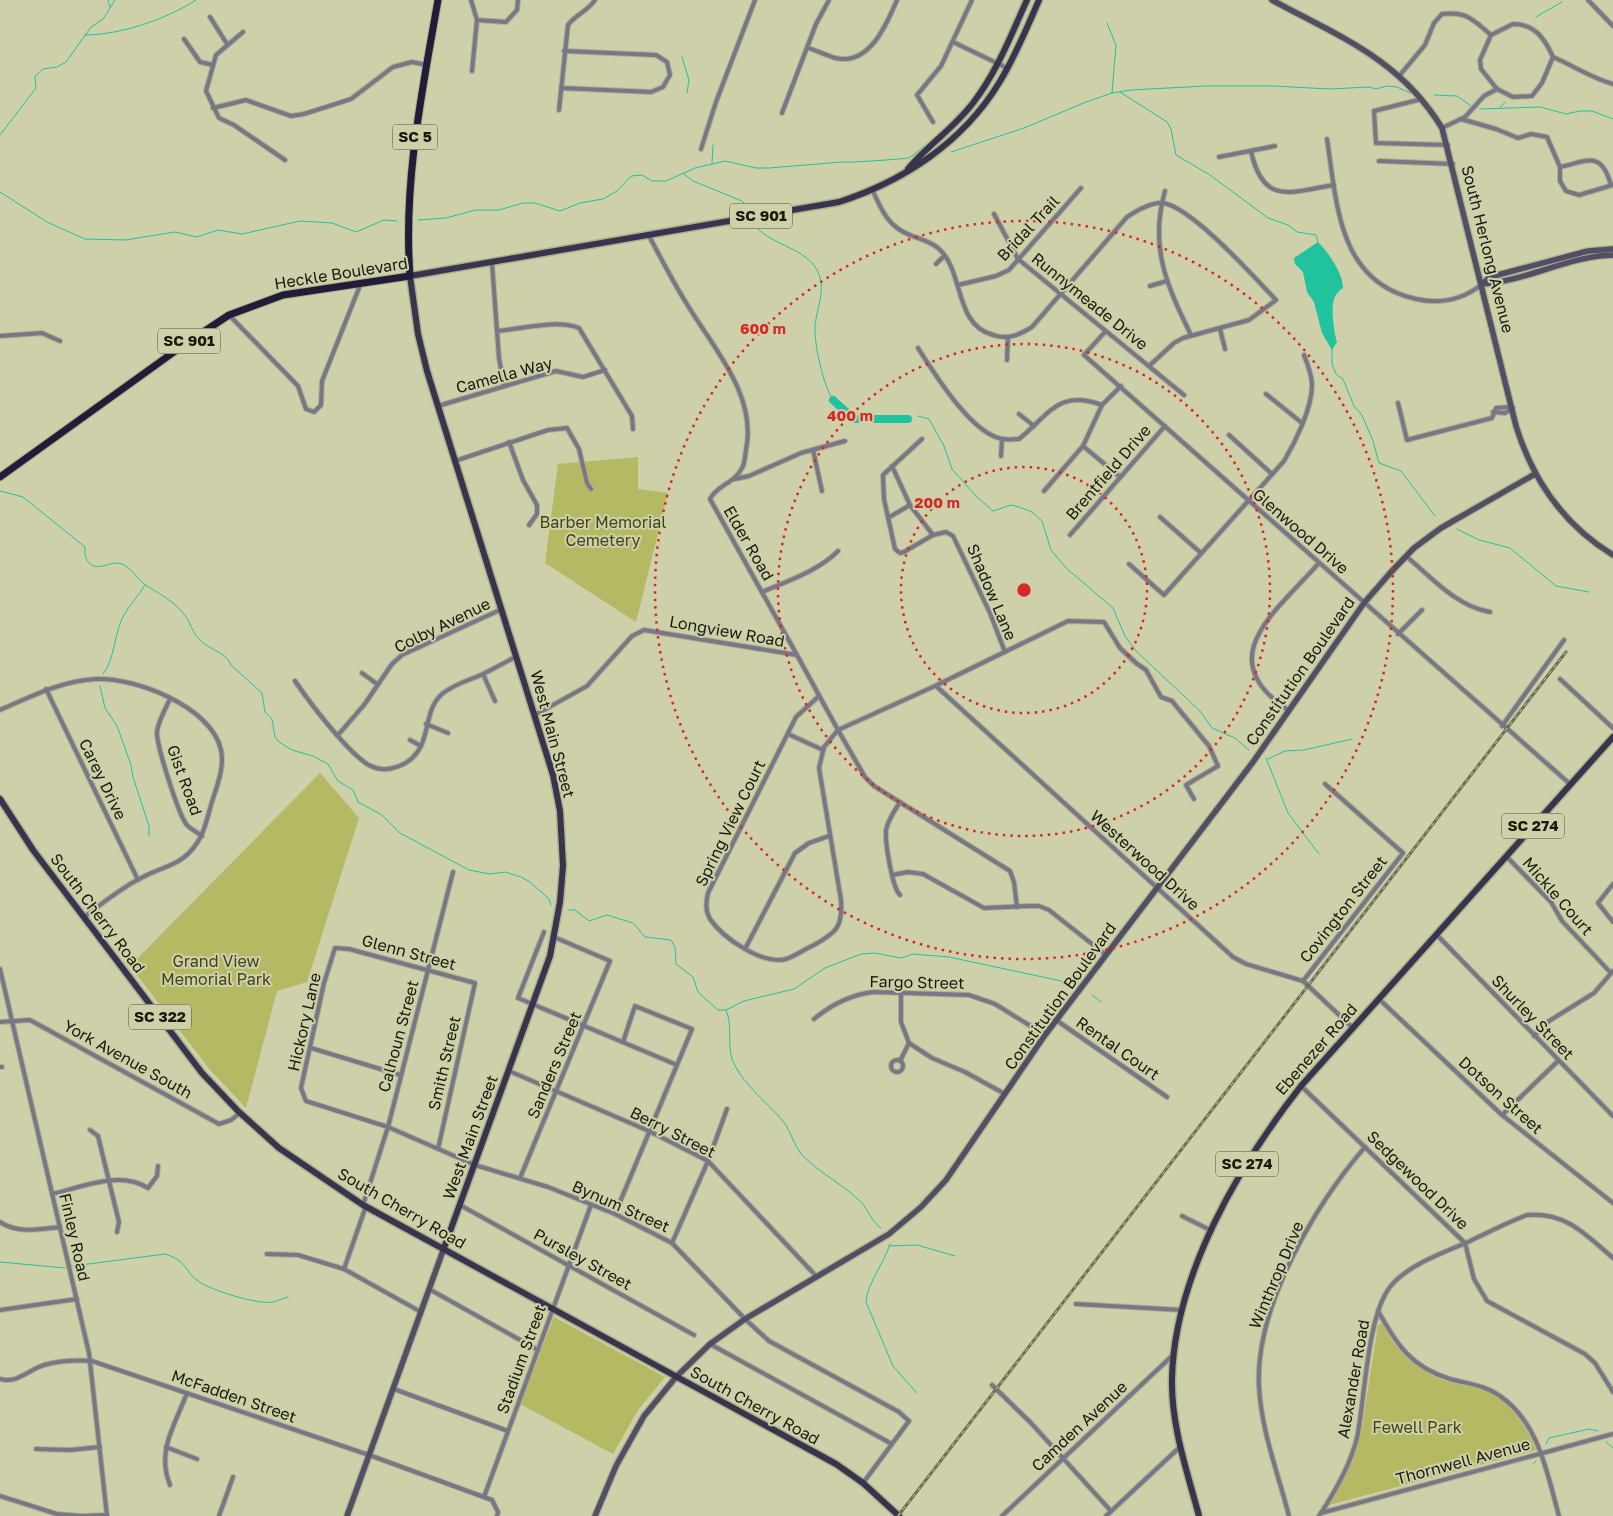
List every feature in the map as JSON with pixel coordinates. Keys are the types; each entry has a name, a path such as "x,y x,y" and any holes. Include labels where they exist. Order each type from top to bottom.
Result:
{"highway":[{"name":"West Main Street","path":"410,276 408,233 409,183 438,0"},
{"name":"Heckle Boulevard","path":"0,477 185,344 229,315 283,295 410,276"}],"main road":[{"name":"SC 901","path":"906,172 919,156 948,132 973,103 998,64 1027,0"},
{"name":"SC 901","path":"649,236 839,202 872,189 924,163 954,138 980,109 1007,68 1039,0"},
{"name":"Heckle Boulevard","path":"410,276 649,236"},
{"name":"West Main Street","path":"410,276 418,334 455,461 536,715 553,776 562,829 562,884 554,937 545,973 444,1248"},
{"name":"Ebenezer Road","path":"1181,1446 1174,1409 1174,1355 1182,1310 1212,1231 1255,1150 1301,1086 1613,737"},
{"name":"South Cherry Road","path":"0,799 33,850 202,1073 240,1113 299,1164 364,1206 444,1248 676,1378 836,1464 863,1483 899,1516"},
{"name":"SC 274","path":"1181,1446 1198,1516"}],"street":[{"path":"471,0 477,20 472,71"},
{"path":"477,20 506,22 517,10 518,0"},
{"path":"559,110 568,26 571,20 592,6 595,0"},
{"path":"702,149 716,102 755,0"},
{"path":"782,114 809,48 816,24 830,0"},
{"path":"809,48 835,58 849,58 862,54 880,36 897,0"},
{"path":"933,122 917,95 937,72 972,0"},
{"name":"South Herlong Avenue","path":"1272,0 1371,53 1400,75 1422,99 1442,128 1453,164 1522,443 1535,474 1564,516 1586,536 1613,556"},
{"path":"1588,0 1613,26"},
{"path":"1400,75 1420,52 1434,23 1442,14 1456,12 1466,15 1491,35"},
{"path":"210,17 227,44"},
{"path":"1553,57 1542,83 1532,96 1513,97 1497,89 1482,72 1480,63 1491,35 1513,24 1525,24 1546,41 1553,57 1572,65 1591,78 1613,84"},
{"path":"243,32 216,55 206,91 219,118 234,125 285,160"},
{"path":"184,39 200,62 213,66"},
{"path":"953,42 1007,68"},
{"path":"561,88 651,92 663,87 670,75 667,62 656,55 564,50"},
{"path":"213,108 246,100 291,116 304,114 351,99 393,67 412,62 427,65"},
{"path":"1442,128 1472,112 1484,96 1497,89"},
{"path":"1422,99 1374,110 1376,143 1448,145"},
{"path":"1460,119 1496,129 1518,138 1531,134 1547,137 1560,167 1560,180 1566,190 1579,195 1612,185 1606,169 1599,162 1591,160 1560,167"},
{"path":"1326,139 1340,222 1351,250 1362,267 1384,286 1411,298 1437,301 1463,296 1490,277 1574,254 1613,249"},
{"path":"1219,157 1275,146"},
{"path":"1251,151 1256,173 1268,187 1287,192 1334,185"},
{"path":"1379,161 1453,164"},
{"name":"Bridal Trail","path":"958,285 996,276 1009,270 1082,188"},
{"path":"872,189 886,218 896,229 929,243 954,268 965,310 977,327 987,334 1008,337 1020,335 1032,327 1127,217 1140,209 1162,203 1177,209 1195,221 1276,300 1249,320 1191,335 1174,343 1149,366"},
{"path":"1165,191 1162,203 1159,254 1167,281 1191,335"},
{"name":"Runnymeade Drive","path":"994,214 1018,259 1184,396"},
{"name":"Elder Road","path":"649,236 688,307 724,360 748,417 747,445 743,467 734,478 722,486 710,499 796,655"},
{"path":"1482,284 1535,272 1581,258 1613,255"},
{"path":"936,264 944,256"},
{"path":"492,263 497,331 504,386"},
{"path":"1150,286 1167,281"},
{"path":"229,315 298,386 306,409 314,412 321,406 322,381 362,283"},
{"path":"497,331 568,324 579,328 632,416 633,429"},
{"path":"1220,329 1225,349"},
{"name":"Glenwood Drive","path":"1105,332 1084,355 1121,386 1318,564 1570,784"},
{"path":"0,336 42,333 60,341"},
{"path":"1007,360 1008,337"},
{"path":"918,348 957,404 976,424 1002,439 1019,439 1056,405 1066,401 1084,399 1102,405"},
{"path":"1129,564 1164,596 1272,474 1293,447 1307,412 1312,385 1304,355"},
{"name":"Camella Way","path":"438,406 556,371 583,377 605,370"},
{"path":"1044,491 1083,446 1102,405 1121,386"},
{"path":"1266,394 1302,423"},
{"path":"1398,403 1407,440 1492,418 1493,412 1503,406 1513,408"},
{"path":"1018,414 1034,426"},
{"name":"Brentfield Drive","path":"1070,535 1165,426"},
{"path":"455,461 553,429 568,428 579,449 587,483 591,489"},
{"path":"1229,435 1272,474"},
{"path":"1001,456 1002,439"},
{"path":"892,466 910,505 933,535 900,553 895,549 888,518 884,499 883,475 892,466 922,440"},
{"path":"734,478 749,476 813,450 845,441"},
{"path":"509,442 523,480 537,505 537,514 528,526"},
{"path":"1083,446 1120,477"},
{"path":"813,450 822,491"},
{"name":"Constitution Boulevard","path":"595,1516 616,1466 634,1432 676,1378 710,1344 745,1319 884,1237 925,1204 963,1158 1045,1035 1158,889 1364,603 1406,556 1441,528 1535,474"},
{"path":"888,518 910,505"},
{"path":"1160,517 1202,553"},
{"name":"Shadow Lane","path":"933,535 946,532 953,536 957,542 990,613 1004,652"},
{"path":"762,592 829,560 838,551"},
{"path":"1406,556 1458,600 1490,612"},
{"path":"1288,710 1265,694 1257,682 1252,668 1253,647 1263,627 1318,564"},
{"name":"Colby Avenue","path":"338,735 354,719 377,684 402,655 502,609"},
{"path":"1398,634 1422,610"},
{"path":"1017,907 1014,882 1010,871 874,786 865,777 838,730 936,686 1068,621 1105,623 1120,648 1148,672 1161,696 1172,701 1209,746 1218,766 1186,785 1194,800"},
{"name":"Longview Road","path":"536,715 587,686 632,636 644,630 796,655 838,730"},
{"path":"1502,726 1564,640"},
{"path":"295,681 308,700 338,735 367,764 380,769 396,768 409,762 421,746 426,724 442,694 517,656"},
{"path":"362,673 377,684"},
{"path":"484,674 495,701"},
{"path":"1560,679 1613,728"},
{"path":"0,710 46,690 73,681 113,680 142,686 194,713 204,723 221,750 220,777 202,836 189,853 173,866 138,880 84,917"},
{"name":"Westerwood Drive","path":"936,686 1239,961 1303,981 1352,1028"},
{"name":"Carey Drive","path":"46,690 138,880"},
{"name":"Spring View Court","path":"819,696 800,712 706,900 706,909 711,919 745,949 756,956 785,959 834,932 840,924 842,914 819,768 824,750 831,736 838,730"},
{"name":"Gist Road","path":"170,699 160,719 157,732 158,745 181,814 187,825 202,836"},
{"path":"426,724 448,733"},
{"path":"788,734 824,750"},
{"path":"410,740 421,746"},
{"name":"Covington Street","path":"1303,981 1402,853 1325,784"},
{"path":"900,802 890,818 886,830 892,875 896,891 900,895"},
{"path":"745,949 795,853 801,847 829,836"},
{"name":"Mickle Court","path":"1506,856 1551,902 1562,921 1612,972"},
{"name":"Calhoun Street","path":"344,1269 388,1127 454,872"},
{"path":"892,875 908,872 923,874 984,908 1039,906 1049,910 1106,955"},
{"path":"1613,884 1598,903 1599,908 1613,922"},
{"path":"544,932 518,998 677,1065"},
{"name":"Shurley Street","path":"1436,934 1613,1116"},
{"name":"Sanders Street","path":"520,1178 610,961 554,937"},
{"name":"Glenn Street","path":"335,948 349,949 475,983"},
{"name":"Hickory Lane","path":"306,1101 301,1088 324,983 335,948"},
{"name":"Finley Road","path":"0,969 90,1360 107,1515"},
{"path":"1534,1036 1549,1021 1594,993 1612,972"},
{"name":"Smith Street","path":"438,1149 475,983"},
{"name":"Fargo Street","path":"814,1019 835,1003 873,992 955,993 982,998 1012,1013 1045,1035"},
{"path":"901,993 901,1022 909,1043 932,1058 965,1072 1006,1094"},
{"name":"Dotson Street","path":"1379,999 1502,1116 1613,1202"},
{"path":"615,1214 692,1029 635,1006 623,1042"},
{"name":"York Avenue South","path":"0,1022 30,1020 219,1124 231,1120 240,1113"},
{"name":"Rental Court","path":"1056,1020 1166,1097"},
{"path":"900,1061 909,1043"},
{"path":"311,1048 400,1075"},
{"path":"1502,1116 1558,1061"},
{"name":"Berry Street","path":"509,1071 649,1131 708,1161 817,1278"},
{"name":"Sedgewood Drive","path":"1301,1086 1466,1243 1474,1279 1487,1301 1585,1354 1595,1364 1613,1392"},
{"name":"Bynum Street","path":"306,1101 388,1127 475,1164 520,1178 615,1214 672,1242 745,1319 769,1341 899,1412 909,1421 892,1444"},
{"path":"672,1242 708,1161 727,1109"},
{"path":"90,1130 98,1136 119,1222 117,1232"},
{"name":"Winthrop Drive","path":"1289,1516 1261,1406 1259,1373 1262,1343 1270,1314 1305,1234 1337,1182 1365,1147"},
{"path":"52,1194 109,1181 128,1179 148,1188 157,1176 158,1166"},
{"name":"Pursley Street","path":"460,1205 694,1335"},
{"name":"Stadium Street","path":"484,1497 590,1205"},
{"name":"Alexander Road","path":"1320,1514 1348,1466 1356,1440 1378,1311 1390,1287 1398,1278 1437,1254 1466,1243 1513,1220 1540,1214 1568,1222 1613,1258"},
{"path":"1182,1216 1212,1231"},
{"path":"0,1222 14,1229 24,1230 60,1227"},
{"name":"West Main Street","path":"347,1516 444,1248"},
{"path":"267,1254 298,1255 344,1269 421,1312"},
{"path":"430,1289 538,1350"},
{"path":"0,1310 77,1299"},
{"path":"1076,1304 1182,1310"},
{"path":"1378,1311 1396,1344 1413,1359 1450,1379 1490,1389 1502,1396 1531,1430 1541,1453 1559,1516"},
{"path":"710,1344 892,1444 863,1483"},
{"name":"Camden Avenue","path":"1002,1516 1174,1355"},
{"path":"0,1379 16,1380 37,1368 50,1364 90,1360"},
{"name":"McFadden Street","path":"90,1360 369,1454 484,1497"},
{"path":"992,1385 1111,1511"},
{"path":"394,1389 508,1431"},
{"path":"170,1485 164,1462 166,1447 186,1393"},
{"name":"Thornwell Avenue","path":"1320,1514 1613,1434"},
{"path":"1106,1516 1181,1446"},
{"path":"36,1449 53,1451 100,1447"},
{"path":"166,1447 197,1459"},
{"path":"219,1516 233,1477"},
{"path":"0,1496 57,1514 107,1515"},
{"path":"484,1497 492,1500 498,1512 497,1516"}],"green space":[{"name":"Barber Memorial Cemetery","path":"638,457 638,489 668,493 636,622 545,563 558,464"},
{"name":"Grand View Memorial Park","path":"320,773 359,818 307,982 277,991 246,1108 211,1071 130,966"},
{"path":"554,1317 665,1377 638,1410 613,1454 520,1404"},
{"name":"Fewell Park","path":"1382,1323 1401,1352 1428,1373 1450,1382 1486,1391 1499,1398 1512,1410 1524,1426 1536,1450 1329,1505 1355,1454 1362,1427 1378,1325"}],"water":[{"path":"1318,242 1334,263 1343,288 1336,295 1333,306 1337,342 1332,350 1322,333 1314,302 1307,292 1303,272 1295,264 1294,258"}],"waterway":[{"path":"108,0 110,7"},
{"path":"0,135 36,88 35,76 43,69 57,67 66,62 91,27 103,19 115,0"},
{"path":"85,35 113,32 143,25 196,0"},
{"path":"1536,17 1562,2"},
{"path":"1107,23 1116,45 1112,93"},
{"path":"682,57 689,80 687,93"},
{"path":"951,152 1024,128 1112,93 1131,90 1205,86 1273,86 1329,89 1369,87 1376,89 1387,86 1397,87 1410,93"},
{"path":"1120,92 1167,122 1171,129 1176,155 1210,175 1268,218 1288,225 1297,232 1316,235 1318,242"},
{"path":"1434,95 1457,96 1471,106"},
{"path":"1500,108 1505,102"},
{"path":"1480,109 1540,107 1566,114 1592,111 1613,119"},
{"path":"712,163 713,145"},
{"path":"418,220 446,218 476,210 499,210 523,203 535,203 560,211 580,203 603,199 617,191 631,176 642,175 652,181 666,181 695,168 725,161 756,168 769,168 887,160 908,158 924,146"},
{"path":"684,174 693,181 742,201 748,207"},
{"path":"0,192 47,222 85,239 125,240 175,232 197,237 218,230 242,234 300,221 332,223 356,232 384,220 397,221"},
{"path":"757,228 772,239 805,257 817,270 820,277 821,298 815,326 816,343 823,375 833,400"},
{"path":"1332,350 1332,364 1336,374 1343,379 1354,406 1362,415 1373,441 1379,463 1401,471 1435,516"},
{"path":"833,400 854,419 908,419"},
{"path":"918,416 929,419 944,446 952,469 976,496 993,511 1011,505 1032,512 1042,521 1051,550 1066,568 1113,608 1125,636 1136,651 1200,711 1212,728 1235,738 1249,750"},
{"path":"0,491 23,497 85,547 86,558 91,565 98,567 120,563 144,584 175,605 186,617 199,639 226,657 231,665 262,693 265,712 272,719 275,737 279,742 292,750 313,756 328,764 338,781 353,790 358,802 382,815 400,833 469,870 490,874 505,872 521,877 530,882 549,899 551,905"},
{"path":"1457,529 1479,540 1510,548 1556,586 1589,592"},
{"path":"103,674 110,661 118,629 126,611 145,585"},
{"path":"100,686 105,708 117,726 131,765 149,826 149,836"},
{"path":"1268,759 1285,751 1304,750 1352,739"},
{"path":"1266,758 1288,813 1319,854"},
{"path":"569,910 575,910 589,921 607,915 633,923 645,937 671,940 675,947 676,964 693,977 698,992 718,1010 726,1010 744,1001 794,989 825,968 861,954 874,953 901,958 913,954 949,957 1066,982"},
{"path":"1092,995 1101,1002"},
{"path":"726,1010 729,1022 732,1059 736,1068 755,1092 783,1121 804,1157 864,1205 875,1223 881,1228"},
{"path":"890,1244 867,1294 866,1302 893,1366 917,1393"},
{"path":"890,1246 917,1245 955,1256"},
{"path":"73,1266 165,1254 182,1263 193,1277 204,1285 223,1292 246,1299 266,1302 273,1302 288,1297"},
{"path":"0,1262 65,1268"},
{"path":"1546,1444 1549,1438 1589,1429 1598,1431"},
{"path":"1606,1442 1613,1448"},
{"path":"1533,1464 1536,1461"}],"railway":[{"path":"898,1516 1566,652"}]}
